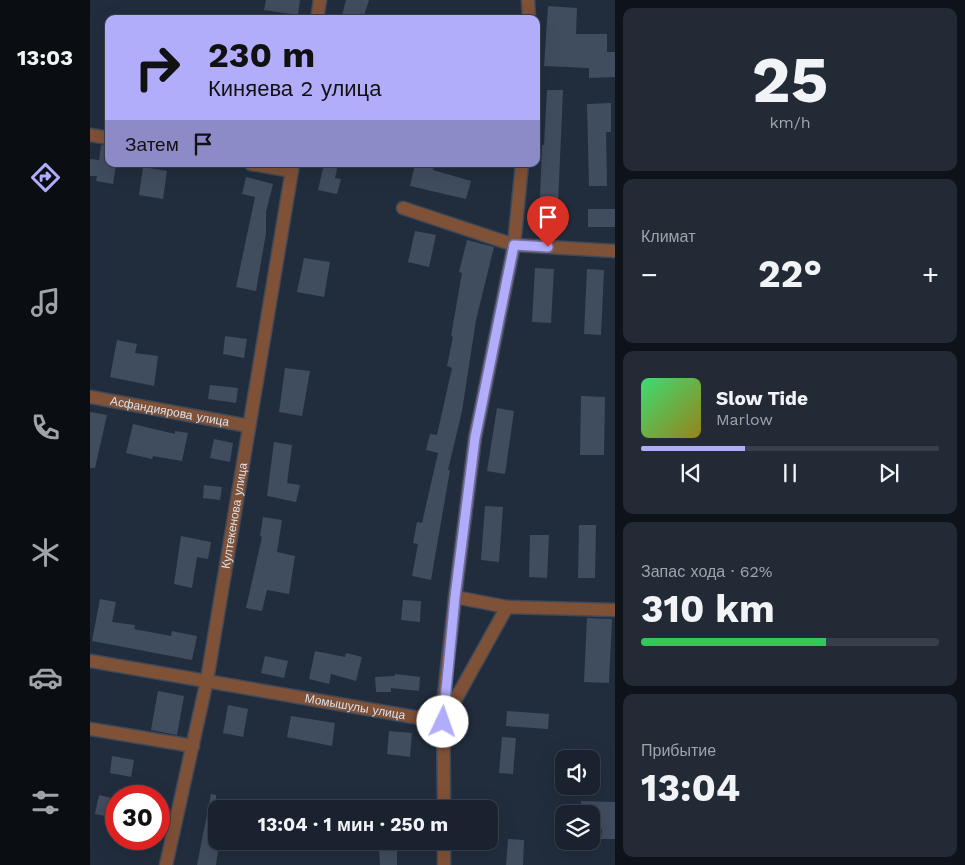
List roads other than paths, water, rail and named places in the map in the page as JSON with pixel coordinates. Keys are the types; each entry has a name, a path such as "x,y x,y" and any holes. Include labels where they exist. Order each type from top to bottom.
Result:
{"street":[{"path":"318,15 320,0"},
{"path":"528,0 529,15"},
{"path":"90,134 105,137"},
{"path":"444,800 443,722 455,597 475,438 514,245 522,167"},
{"name":"Култекенова улица","path":"166,865 207,680 292,168"},
{"path":"404,208 514,245 615,252"},
{"name":"Асфандиярова улица","path":"90,397 249,426"},
{"path":"455,597 507,607 615,610"},
{"path":"443,722 507,607"},
{"name":"Момышулы улица","path":"90,661 443,722"},
{"path":"90,729 193,746"},
{"path":"444,850 444,865"}]}
